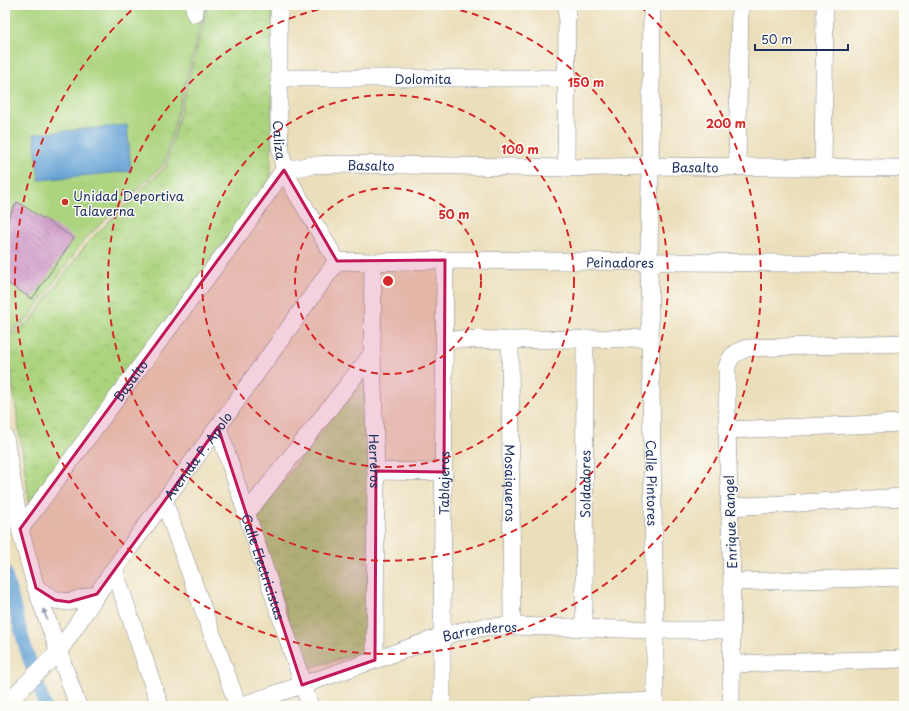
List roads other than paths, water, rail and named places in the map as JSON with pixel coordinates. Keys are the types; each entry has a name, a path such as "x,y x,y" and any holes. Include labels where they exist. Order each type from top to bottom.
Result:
{"street":[{"name":"Caliza","path":"279,5 279,124 280,145 284,170 337,261"},
{"path":"566,168 567,5"},
{"name":"Calle Pintores","path":"652,5 649,261 655,704"},
{"path":"737,166 740,5"},
{"path":"823,167 824,5"},
{"name":"Dolomita","path":"279,78 567,78"},
{"name":"Basalto","path":"20,529 252,217 284,170 313,165 342,164 566,168 737,166 904,168"},
{"name":"Tablajeros","path":"442,706 445,260"},
{"name":"Peinadores","path":"337,261 649,261 904,264"},
{"name":"Avenida P. Apolo","path":"10,699 59,651 114,570 337,261"},
{"name":"Herreros","path":"373,262 372,354 376,471 375,660"},
{"path":"445,339 510,340 650,338"},
{"name":"Soldadores","path":"584,628 585,339"},
{"name":"Mosaiqueros","path":"510,340 512,626"},
{"name":"Enrique Rangel","path":"731,706 732,582 727,430 727,367 730,358 735,353 747,348 904,343"},
{"path":"246,514 372,354"},
{"path":"727,430 904,422"},
{"name":"Calle Electricistas","path":"218,427 310,706"},
{"path":"5,437 20,529 36,588 78,706"},
{"path":"376,471 444,472"},
{"path":"729,507 904,497"},
{"path":"164,501 239,706"},
{"path":"114,570 160,706"},
{"path":"732,582 904,577"},
{"path":"36,588 55,600 69,602 97,594"},
{"name":"Barrenderos","path":"239,706 442,636 485,627 512,626 655,630 731,630"},
{"path":"731,664 904,659"},
{"path":"536,706 655,704"}],"water":[{"path":"127,125 131,171 39,180 34,134"}],"waterway":[{"path":"5,572 26,650 45,706"}],"place":[{"name":"Unidad Deportiva Talaverna","path":"65,202"}]}
